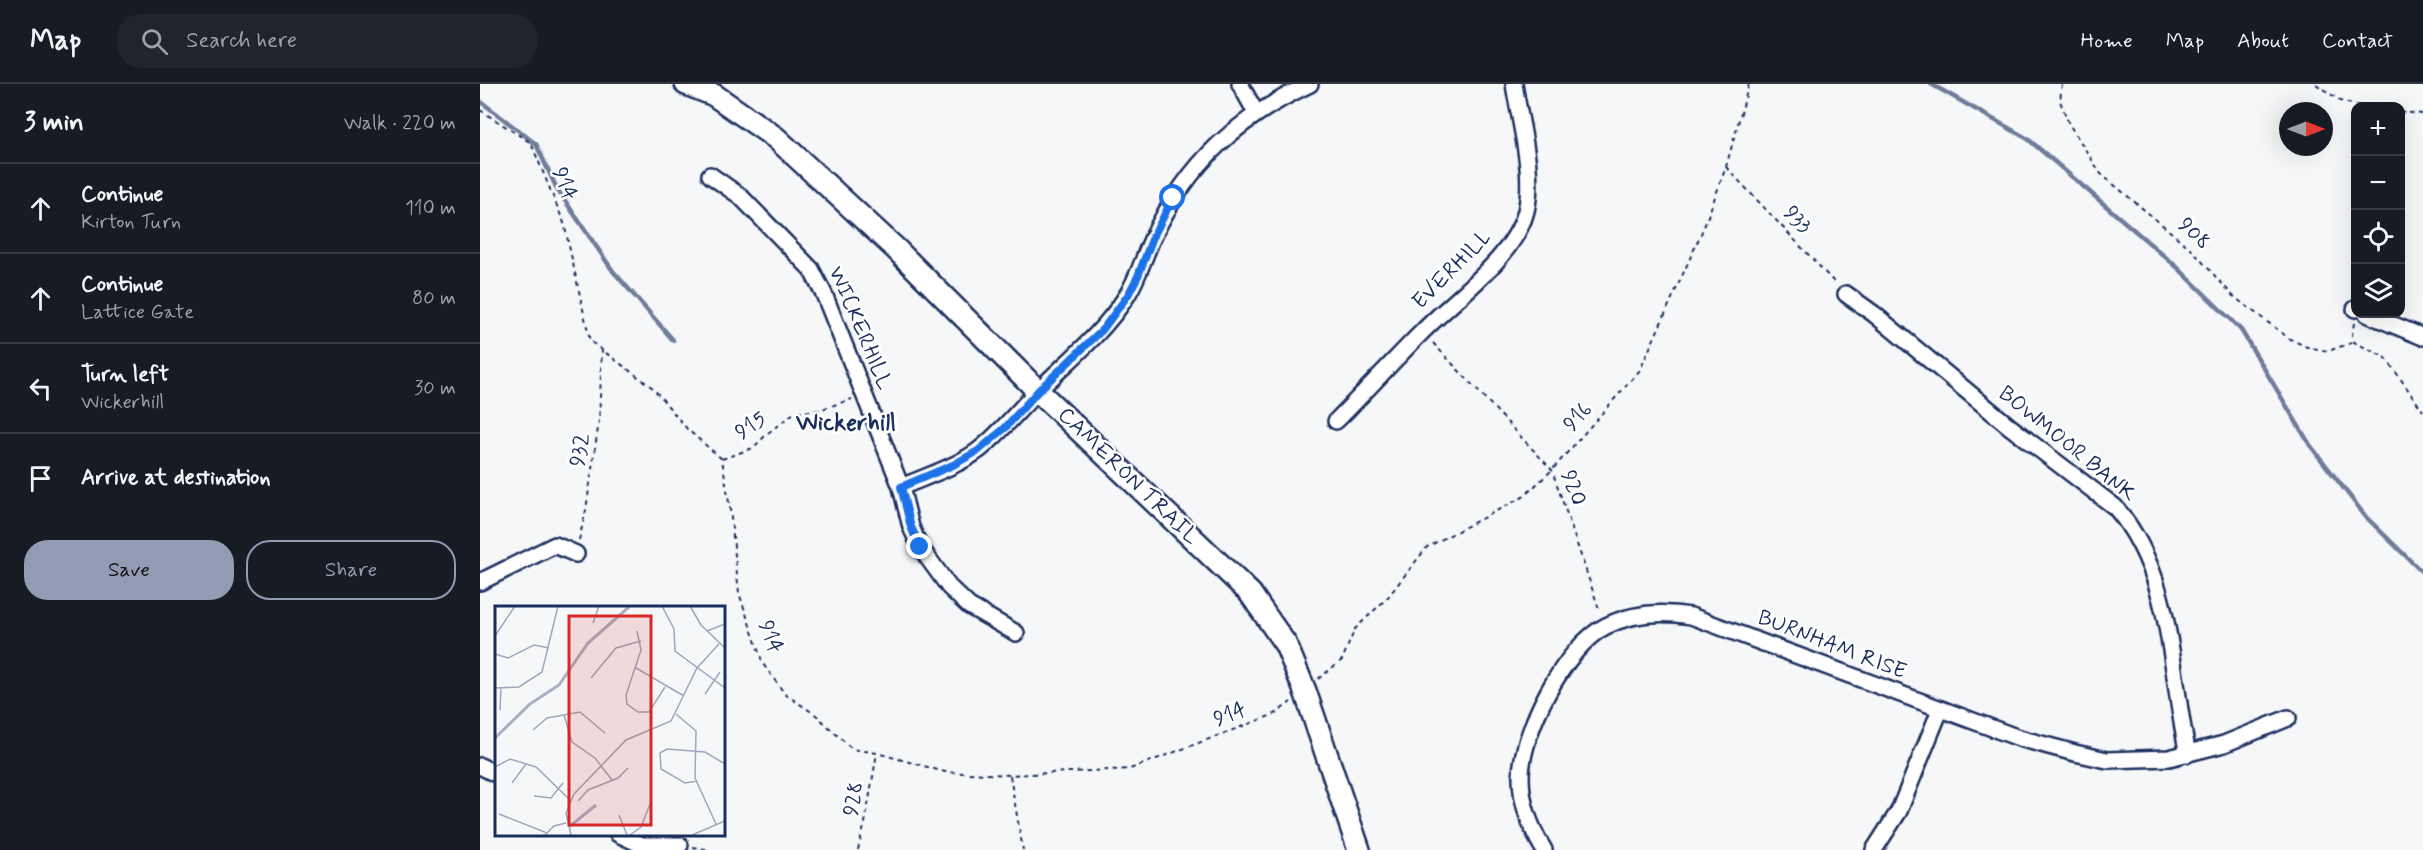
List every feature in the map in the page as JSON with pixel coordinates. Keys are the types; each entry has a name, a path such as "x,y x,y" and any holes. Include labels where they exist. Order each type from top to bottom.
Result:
{"street":[{"name":"CAMERON TRAIL","path":"686,84 717,89 776,138 896,249 1038,391 1250,593 1286,645 1310,686 1359,850"},
{"path":"1240,84 1256,113"},
{"path":"901,487 953,465 978,451 1005,428 1038,391 1103,329 1116,313 1138,276 1153,237 1173,198 1191,172 1220,142 1256,113 1310,84"},
{"name":"EVERHILL","path":"1336,421 1422,331 1504,252 1516,235 1525,213 1529,192 1514,84"},
{"name":"WICKERHILL","path":"710,175 740,196 811,269 824,294 901,487 911,527 920,547 949,586 969,606 1016,633"},
{"name":"BOWMOOR BANK","path":"1846,294 1874,314 2009,426 2115,507 2128,523 2149,560 2162,601 2188,754"},
{"path":"2366,318 2423,337"},
{"path":"480,582 555,545 576,554"},
{"name":"BURNHAM RISE","path":"1544,850 1527,816 1522,795 1521,774 1527,743 1538,713 1557,676 1583,644 1605,626 1640,614 1666,612 1691,616 2019,738 2108,760 2169,758 2188,754 2224,744 2288,718"},
{"path":"1874,850 1899,811 1940,710"},
{"path":"480,766 495,774"},
{"path":"620,835 642,845 680,845"}],"path":[{"name":"916","path":"1310,686 1342,660 1355,629 1388,597 1427,548 1523,497 1552,470 1640,370 1704,227 1726,167 1749,84"},
{"name":"908","path":"2062,84 2060,102 2069,124 2101,174 2190,248 2233,296 2290,339 2307,347 2328,351 2354,342"},
{"path":"2316,84 2342,102 2351,104"},
{"name":"914","path":"480,110 531,143 564,223 590,341 653,388 688,430 722,459 739,593 763,664 785,694 816,715 852,749 877,753 945,772 1010,776 1130,769 1275,714 1310,686"},
{"path":"2405,112 2423,114"},
{"name":"933","path":"1726,167 1846,294"},
{"path":"2359,318 2352,335 2354,342 2386,358 2423,411"},
{"name":"920","path":"1422,331 1552,470 1605,626"},
{"name":"932","path":"576,554 586,510 599,421 602,349"},
{"name":"915","path":"722,459 753,448 794,413 819,410 864,394"},
{"name":"928","path":"858,850 865,824 877,753"},
{"path":"1010,776 1023,850"}],"waterway":[{"path":"1931,84 2028,139 2177,267 2241,330 2310,445 2366,517 2423,573"},
{"path":"480,101 536,144 557,189 613,271 673,340"}],"district":[{"name":"Wickerhill","path":"846,423"}],"route":[{"path":"920,547 911,527 901,487 953,465 978,451 1005,428 1038,391 1103,329 1128,295 1173,198"}]}
